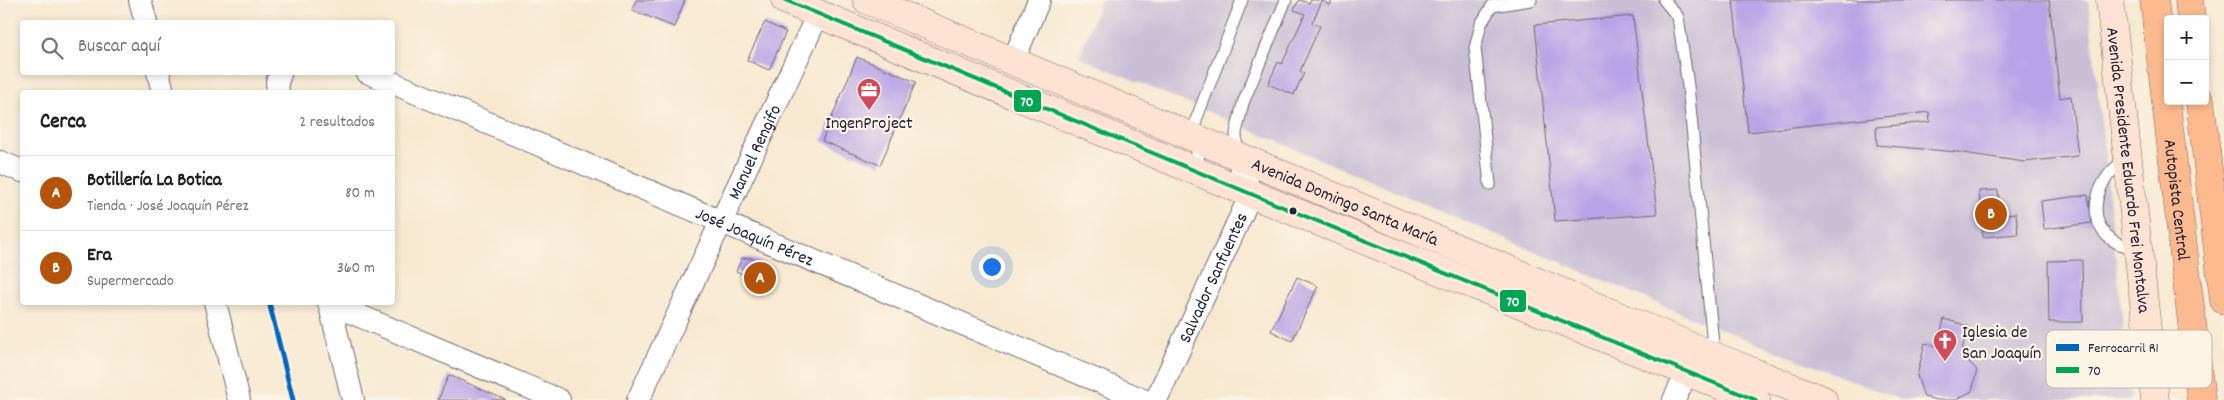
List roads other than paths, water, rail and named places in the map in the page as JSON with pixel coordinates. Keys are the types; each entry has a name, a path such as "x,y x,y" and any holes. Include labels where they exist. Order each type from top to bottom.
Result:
{"highway":[{"name":"Autopista Central","path":"2154,0 2193,330"},
{"path":"2189,0 2191,15"},
{"name":"Autopista Central","path":"2200,105 2224,300"}],"main road":[{"name":"Avenida Domingo Santa María","path":"785,0 1251,194 1756,400"},
{"name":"Avenida Presidente Eduardo Frei Montalva","path":"2110,0 2147,330"},
{"name":"Avenida Domingo Santa María","path":"876,2 1714,356 1823,400"},
{"path":"1687,372 1699,362 1714,356"}],"street":[{"path":"140,0 145,20"},
{"path":"1013,61 1039,0"},
{"name":"Manuel Rengifo","path":"638,400 818,14"},
{"path":"159,75 162,90"},
{"path":"278,90 277,82 280,75"},
{"name":"José Joaquín Pérez","path":"374,75 1143,400"},
{"name":"Salvador Sanfuentes","path":"1156,400 1251,194 1238,154"},
{"path":"0,162 20,170"},
{"path":"216,305 239,400"},
{"path":"329,305 353,400"},
{"path":"334,305 559,400"},
{"path":"1674,400 1687,372"}],"lane":[{"path":"1204,173 1199,162 1196,137 1198,112 1242,0"},
{"path":"1238,154 1236,133 1243,102 1286,0"},
{"path":"1490,184 1476,48 1481,24 1492,6 1532,0"},
{"path":"1664,0 1678,17 1686,77 1714,356"},
{"path":"2128,158 2112,169 2101,184 2096,199 2096,214 2103,231 2110,239 2128,247 2138,248"}],"rail line":[{"name":"R1","path":"270,305 293,400"}],"place":[{"name":"IngenProject","path":"869,111"},
{"name":"Era","path":"1991,214"},
{"name":"Botillería La Botica","path":"760,278"},
{"name":"Iglesia de San Joaquín","path":"1945,362"}]}
